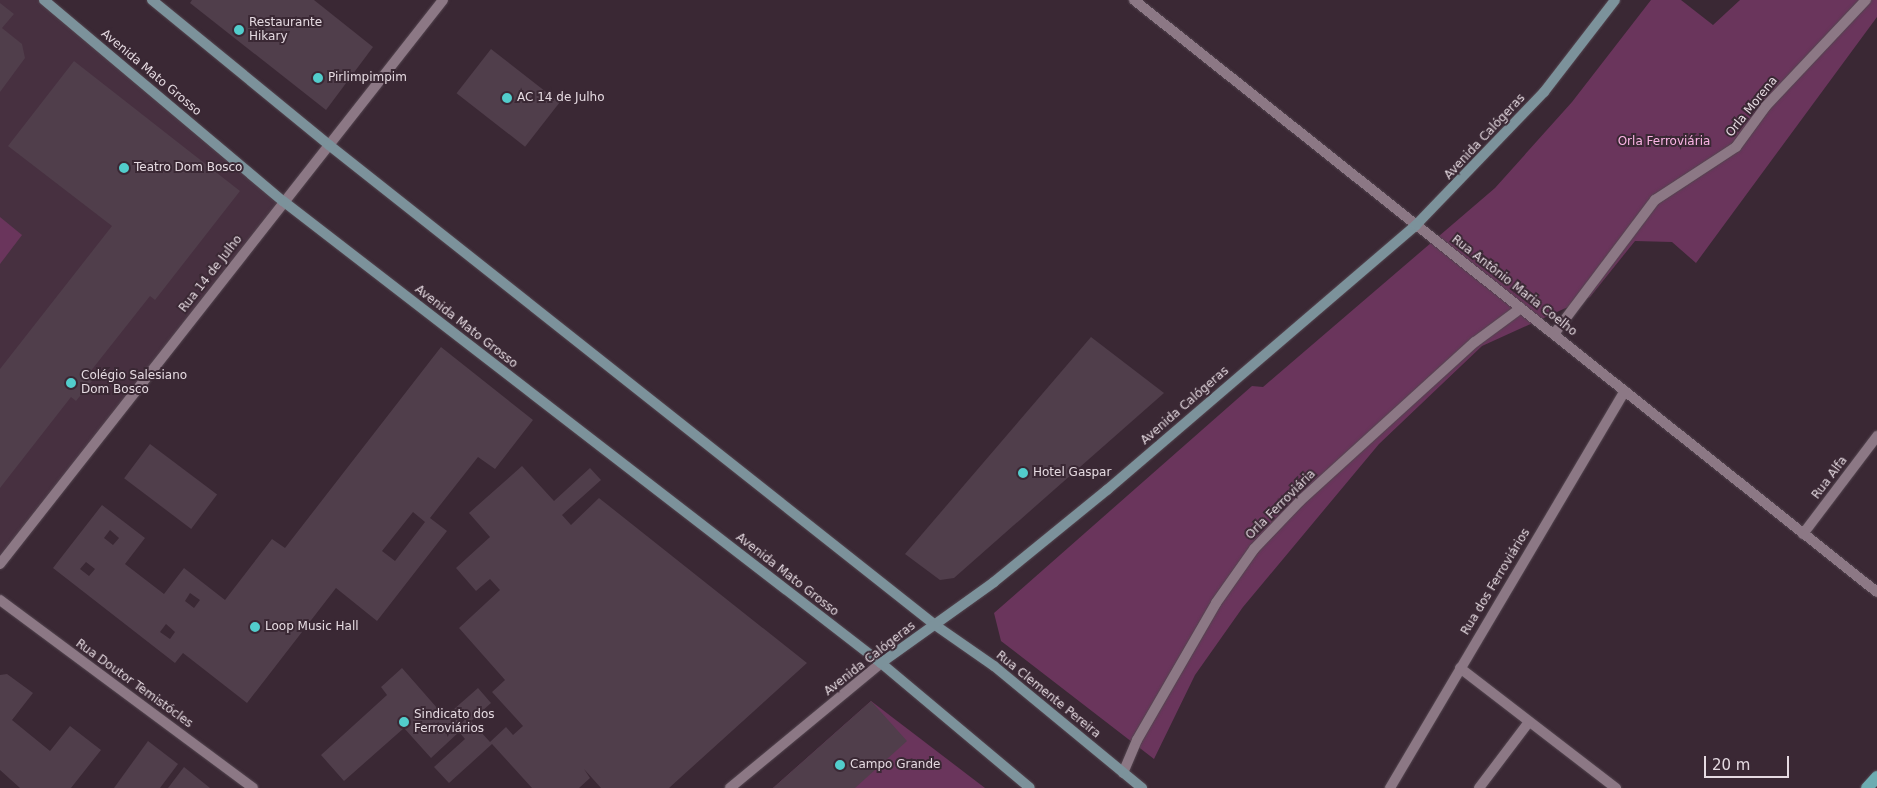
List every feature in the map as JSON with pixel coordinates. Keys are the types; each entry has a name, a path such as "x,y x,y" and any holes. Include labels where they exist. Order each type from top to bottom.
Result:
{"main road":[{"name":"Avenida Mato Grosso","path":"44,0 283,201 881,663"},
{"path":"152,0 329,146 935,625"},
{"name":"Avenida Calógeras","path":"881,663 935,625 1107,490 1416,225 1544,92 1615,0"},
{"name":"Rua Clemente Pereira","path":"935,625 994,666 1142,788"},
{"path":"881,663 1030,788"},
{"path":"1867,788 1877,777"}],"street":[{"name":"Rua 14 de Julho","path":"0,564 283,201 329,146 443,0"},
{"name":"Rua Antônio Maria Coelho","path":"1134,0 1877,592"},
{"name":"Orla Morena","path":"1554,334 1655,200 1736,147 1766,106 1866,0"},
{"name":"Orla Ferroviária","path":"1123,773 1137,740 1216,603 1254,549 1300,501 1460,356 1521,308"},
{"name":"Rua dos Ferroviários","path":"1390,788 1626,391"},
{"name":"Rua Alfa","path":"1803,534 1877,436"},
{"name":"Rua Doutor Temistócles","path":"0,600 253,788"},
{"name":"Avenida Calógeras","path":"730,788 881,663"},
{"path":"1460,668 1616,788"},
{"path":"1479,788 1529,722"}],"shaded area":[{"name":"Colégio Salesiano Dom Bosco","path":"0,0 44,0 283,201 0,564"}],"green space":[{"name":"Orla Ferroviária","path":"1651,0 1681,0 1713,25 1740,0 1877,0 1877,17 1696,263 1672,242 1635,241 1590,297 1482,346 1379,444 1243,607 1195,675 1154,759 1001,641 994,613 1252,386 1263,387 1495,188 1572,102"},
{"path":"0,217 22,235 0,264"},
{"path":"871,701 985,788 773,788"}],"building":[{"name":"Pirlimpimpim","path":"192,0 314,0 373,47 326,110 190,3"},
{"path":"0,3 14,14 2,28 22,44 25,58 0,92"},
{"name":"AC 14 de Julho","path":"491,49 560,103 525,147 457,93"},
{"name":"Teatro Dom Bosco","path":"74,61 240,191 155,300 150,296 90,372 96,376 76,401 71,397 0,488 0,369 112,226 8,146"},
{"name":"Hotel Gaspar","path":"1091,337 1164,393 954,578 940,580 905,554"},
{"path":"441,347 533,420 495,469 478,457 430,518 447,531 377,621 336,588 247,703 183,653 175,663 53,568 102,505 145,538 125,564 164,594 184,568 225,600 272,539 285,548","holes":["413,512 425,522 395,561 382,551","110,530 119,538 113,545 104,538","86,562 95,569 89,576 80,569","190,593 200,600 194,608 185,601","166,624 175,632 170,639 160,632"]},
{"path":"150,444 217,495 191,529 124,478"},
{"path":"522,466 554,501 590,468 601,480 562,515 571,525 599,498 807,663 669,788 601,788 584,769 590,778 579,788 532,788 492,744 449,783 434,767 465,739 459,732 431,758 404,728 344,781 321,755 387,695 381,687 402,668 445,717 478,688 491,703 471,721 490,742 506,727 513,735 523,726 492,692 505,680 459,628 500,590 490,579 476,591 456,568 490,537 469,513"},
{"path":"7,674 33,693 12,720 50,751 70,726 101,750 71,788 20,788 0,770 0,675"},
{"name":"Campo Grande","path":"871,701 907,741 855,788 773,788"},
{"path":"148,741 178,764 160,788 114,788"},
{"path":"184,767 210,788 168,788"}],"place":[{"name":"Restaurante Hikary","path":"239,30"},
{"name":"Pirlimpimpim","path":"318,78"},
{"name":"AC 14 de Julho","path":"507,98"},
{"name":"Teatro Dom Bosco","path":"124,168"},
{"name":"Colégio Salesiano Dom Bosco","path":"71,383"},
{"name":"Hotel Gaspar","path":"1023,473"},
{"name":"Loop Music Hall","path":"255,627"},
{"name":"Sindicato dos Ferroviários","path":"404,722"},
{"name":"Campo Grande","path":"840,765"}]}
